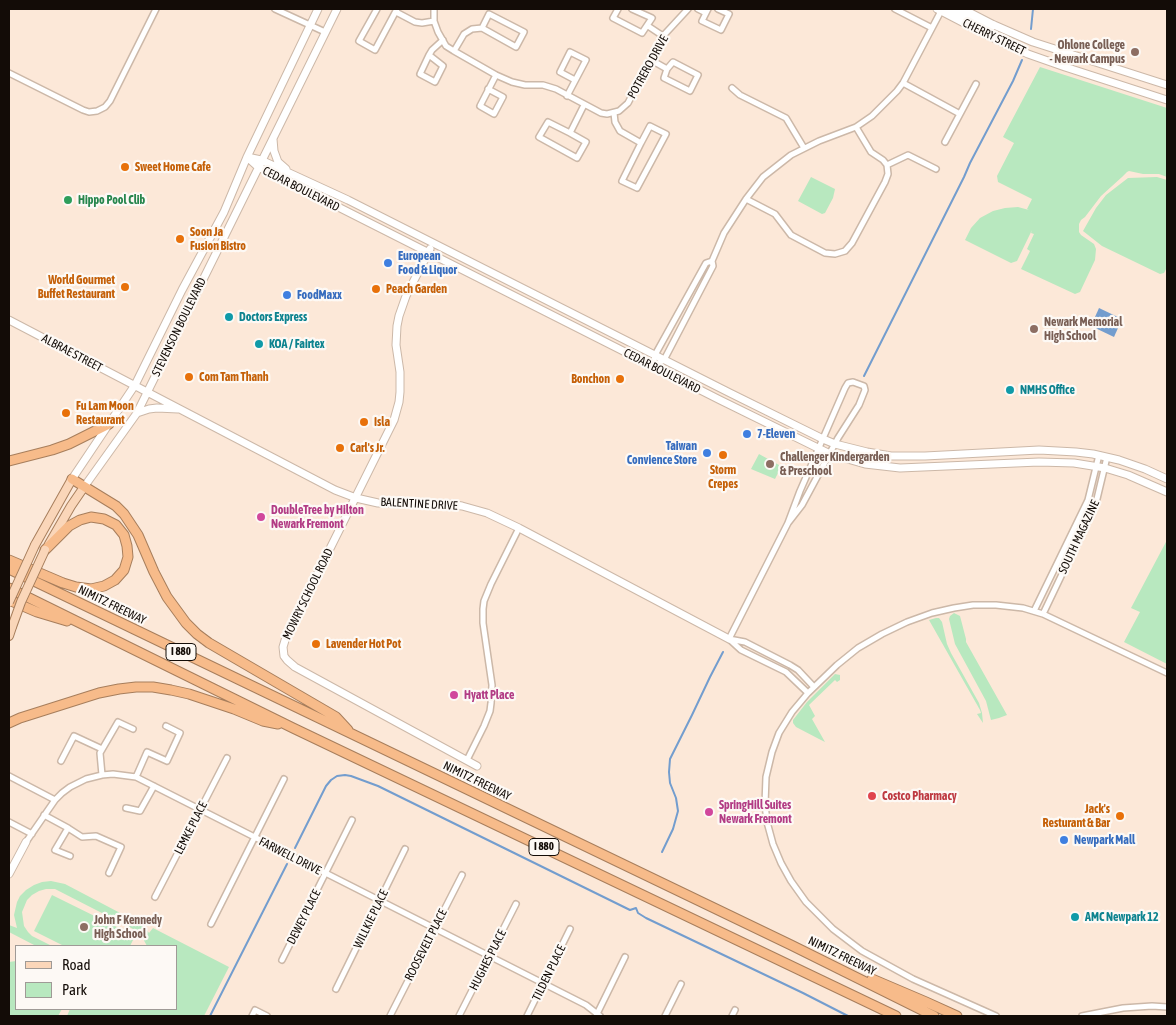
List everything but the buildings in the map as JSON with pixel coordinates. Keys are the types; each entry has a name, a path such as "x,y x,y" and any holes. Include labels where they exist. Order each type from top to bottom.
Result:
{"highway":[{"path":"9,461 69,444 109,424"},
{"path":"72,479 116,506 124,514 138,534 166,597 197,634 336,718 354,735"},
{"path":"9,560 63,583 91,589 104,586 115,580 124,570 128,557 124,535 116,525 104,519 91,517 69,526 45,550"},
{"name":"NIMITZ FREEWAY","path":"9,569 791,945 934,1016"},
{"name":"I 880","path":"9,588 293,728 896,1016"},
{"path":"9,601 99,632"},
{"path":"9,722 99,693 119,689 153,687 189,694 264,721 293,728"},
{"path":"791,945 957,1016"},
{"path":"876,1006 884,1016"}],"main road":[{"name":"STEVENSON BOULEVARD","path":"9,601 35,545 72,479 134,386 224,212 247,157 318,9"},
{"name":"STEVENSON BOULEVARD","path":"9,636 45,550 58,527 84,486 137,413 337,9"},
{"name":"CHERRY STREET","path":"963,9 1033,42 1167,85"},
{"name":"CHERRY STREET","path":"939,10 1028,54 1167,100"},
{"path":"939,10 954,11 986,28 994,25"},
{"path":"272,138 278,162 292,174"},
{"name":"CEDAR BOULEVARD","path":"247,157 428,252 830,454 870,465 900,468 1045,462 1074,463 1105,468 1140,479 1167,492"},
{"name":"CEDAR BOULEVARD","path":"260,163 292,174 348,200 835,444 892,456 1048,450 1076,452 1099,455 1145,468 1167,479"},
{"name":"MOWRY SCHOOL ROAD","path":"433,243 406,296 397,326 396,345 401,382 397,410 356,498 286,637 283,647 284,656 290,663 477,766"},
{"name":"ALBRAE STREET","path":"9,320 134,386"},
{"name":"BALENTINE DRIVE","path":"134,386 330,487 356,498 388,504 449,504 488,513 729,639"},
{"path":"137,413 158,408 180,409"},
{"name":"FARWELL DRIVE","path":"9,874 26,842"}],"street":[{"path":"9,73 83,110 89,112 97,111 105,107 110,101 156,9"},
{"path":"275,9 325,32"},
{"path":"377,9 359,41 375,50 396,10 415,22 434,21"},
{"path":"434,9 434,21 446,46 496,75 512,82 556,89 601,113 614,113 620,131 641,143"},
{"path":"618,9 613,18 642,33 652,18 632,9"},
{"name":"POTRERO DRIVE","path":"614,113 624,108 628,103 663,36 688,9"},
{"path":"698,9 707,11 702,21 721,30 729,14 718,9"},
{"path":"895,9 932,28"},
{"path":"653,366 664,360 713,266 712,261 724,233 763,177 791,155 819,141 856,127 872,116 897,91 932,28 939,10"},
{"path":"454,51 464,34 472,29 482,28 516,47 524,32 489,14 482,28"},
{"path":"648,26 663,36"},
{"path":"429,55 443,66 435,82 420,74 429,55 432,50 443,40"},
{"path":"567,96 586,60 570,52 560,72 575,80"},
{"path":"651,60 667,69"},
{"path":"673,62 698,75 690,90 664,78 667,69 673,62"},
{"path":"488,89 503,97 494,114 480,106 488,89 496,75"},
{"path":"902,83 960,114"},
{"path":"945,142 976,84"},
{"path":"732,88 740,95 786,118 804,148"},
{"path":"570,133 584,105"},
{"path":"548,122 570,133 586,142 577,158 539,137 548,122"},
{"path":"650,126 666,134 637,188 622,181 641,143 650,126"},
{"path":"746,199 775,214 791,235 825,253 835,254 844,251 852,243 888,174 887,165 871,152 856,127"},
{"path":"887,165 908,155 936,170"},
{"path":"653,366 655,355 706,263 712,261"},
{"path":"729,639 788,523 845,388 848,383 859,383 864,386 865,390 859,406 835,444 802,505 788,523"},
{"name":"SOUTH MAGAZINE","path":"1034,611 1084,510 1090,494 1099,455"},
{"name":"SOUTH MAGAZINE","path":"1043,614 1094,508 1100,491 1107,457"},
{"path":"466,760 488,719 491,703 492,685 482,623 484,601 519,528"},
{"path":"996,1016 913,979 874,958 833,929 806,902 784,869 769,831 765,804 766,777 772,752 780,733 792,712 808,693 858,648 894,627 925,615 954,608 981,605 1009,606 1034,611 1167,673"},
{"name":"BALENTINE DRIVE","path":"729,639 745,642 790,665 798,670 814,687"},
{"name":"BALENTINE DRIVE","path":"729,639 741,650 786,672 808,693"},
{"path":"102,775 100,753 118,722 133,729"},
{"path":"136,777 147,752 166,761 180,733 166,726"},
{"path":"61,761 74,736 102,749"},
{"name":"LEMKE PLACE","path":"155,897 227,758"},
{"name":"FARWELL DRIVE","path":"26,842 55,800 70,787 86,779 102,775 113,774 136,777 544,984 586,1006 598,1015"},
{"path":"9,776 55,800"},
{"path":"211,924 284,779"},
{"path":"126,808 140,811 154,786"},
{"path":"44,815 82,837 96,836 121,848 109,873"},
{"name":"DEWEY PLACE","path":"282,960 352,820"},
{"path":"9,822 32,834"},
{"path":"68,828 55,850 70,856"},
{"name":"WILLKIE PLACE","path":"336,989 405,849"},
{"name":"ROOSEVELT PLACE","path":"390,1016 462,875"},
{"name":"HUGHES PLACE","path":"459,1016 516,904"},
{"name":"TILDEN PLACE","path":"527,1016 570,929"},
{"path":"598,1015 625,956"},
{"path":"665,1016 681,984"},
{"path":"1082,1016 1123,1008 1167,1007"},
{"path":"252,1016 255,1010 267,1016"},
{"path":"732,1016 735,1010"}],"green space":[{"path":"1040,67 1167,108 1167,177 1159,174 1127,172 1101,196 1081,220 1079,232 1094,244 1096,249 1095,260 1080,292 1075,294 1021,269 1030,251 1027,249 1034,234 1031,233 1032,230 1017,261 1011,263 965,240 971,228 980,218 993,211 1018,207 1029,210 1027,209 1032,199 998,182 997,176 1014,143 1003,137"},
{"path":"811,177 835,189 833,198 825,213 822,214 798,201"},
{"path":"1157,177 1167,180 1167,267 1164,273 1160,274 1102,246 1083,231 1106,195 1128,178"},
{"path":"759,454 781,467 775,479 751,469"},
{"path":"1167,540 1167,664 1124,642 1140,612 1131,608"},
{"path":"954,613 960,616 966,642 1007,715 991,720 986,701 955,644 949,619"},
{"path":"939,618 942,622 951,653 979,703 982,713 983,723 977,714 981,713 980,710 929,620"},
{"path":"835,674 840,675 840,680 837,682 835,680 809,705 815,716 812,719 825,742 796,727 793,720 807,702"},
{"path":"51,881 65,884 143,925 149,933 153,928 229,967 204,1016 67,1016 70,1010 178,1010 178,945 146,945 137,931 55,889 46,889 32,895 27,900 22,912 24,926 28,932 50,945 34,945 9,932 9,925 17,928 14,915 20,896 26,890 42,882"},
{"path":"52,895 135,936 130,945 62,945 34,931"},
{"path":"15,961 15,1010 61,1010 58,1016 9,1016 9,962"}],"water":[{"path":"1099,308 1122,319 1114,337 1091,326"}],"waterway":[{"path":"1031,29 1033,9"},
{"path":"864,376 1022,60"},
{"path":"662,852 673,829 678,811 676,798 670,783 670,759 723,652"},
{"path":"295,848 326,786 337,776 351,776 378,786 630,910 636,908 638,913 646,918 848,1016"},
{"path":"210,1016 287,864"}],"place":[{"name":"Ohlone College - Newark Campus","path":"1135,52"},
{"name":"Sweet Home Cafe","path":"125,167"},
{"name":"Hippo Pool Clib","path":"68,200"},
{"name":"Soon Ja Fusion Bistro","path":"180,239"},
{"name":"European Food & Liquor","path":"388,263"},
{"name":"World Gourmet Buffet Restaurant","path":"125,287"},
{"name":"Peach Garden","path":"376,289"},
{"name":"FoodMaxx","path":"287,295"},
{"name":"Doctors Express","path":"229,317"},
{"name":"Newark Memorial High School","path":"1034,329"},
{"name":"KOA / Fairtex","path":"259,344"},
{"name":"Com Tam Thanh","path":"189,377"},
{"name":"Bonchon","path":"620,379"},
{"name":"NMHS Office","path":"1010,390"},
{"name":"Fu Lam Moon Restaurant","path":"66,413"},
{"name":"Isla","path":"364,422"},
{"name":"7-Eleven","path":"747,434"},
{"name":"Carl's Jr.","path":"340,448"},
{"name":"Taiwan Convience Store","path":"707,453"},
{"name":"Storm Crepes","path":"723,455"},
{"name":"Challenger Kindergarden & Preschool","path":"770,464"},
{"name":"DoubleTree by Hilton Newark Fremont","path":"261,517"},
{"name":"Lavender Hot Pot","path":"316,644"},
{"name":"Hyatt Place","path":"454,695"},
{"name":"Costco Pharmacy","path":"872,796"},
{"name":"SpringHill Suites Newark Fremont","path":"709,812"},
{"name":"Jack's Resturant & Bar","path":"1120,816"},
{"name":"Newpark Mall","path":"1064,840"},
{"name":"AMC Newpark 12","path":"1075,917"},
{"name":"John F Kennedy High School","path":"84,927"}]}
